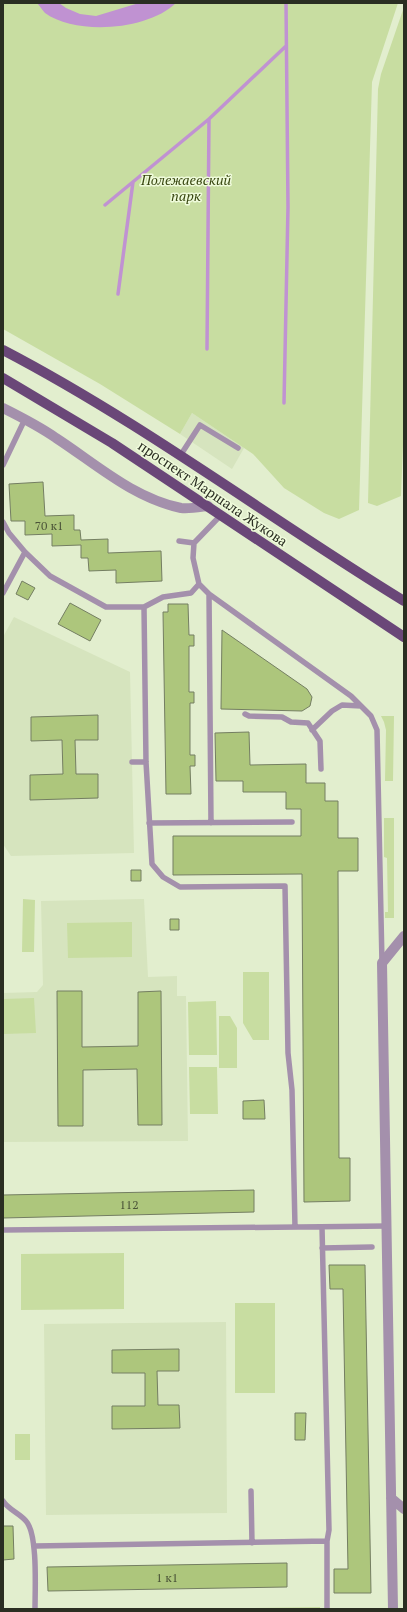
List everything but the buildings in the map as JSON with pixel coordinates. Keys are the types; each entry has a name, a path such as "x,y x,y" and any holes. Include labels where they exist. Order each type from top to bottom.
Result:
{"main road":[{"name":"проспект Маршала Жукова","path":"3,350 118,416 250,500 327,553 404,602"},
{"name":"проспект Маршала Жукова","path":"3,378 112,443 404,637"}],"street":[{"path":"3,408 55,437 119,482 145,496 183,508 208,506"},
{"path":"393,1609 382,963 404,936"},
{"path":"391,1498 404,1508"}],"lane":[{"path":"3,465 25,419"},
{"path":"180,456 200,425 238,448"},
{"path":"221,515 194,544 193,558 199,584 209,594 349,694 371,716 377,730 382,963"},
{"path":"3,522 8,533 50,576 106,607 144,607 163,597 191,593 199,584"},
{"path":"179,541 194,544"},
{"path":"3,593 25,552"},
{"path":"209,594 211,822"},
{"path":"144,607 146,762 152,864 163,878 180,887 286,886 288,1053 292,1090 295,1227"},
{"path":"312,730 332,710 342,705 362,706"},
{"path":"246,714 249,716 282,717 291,722 308,722 320,742 321,769"},
{"path":"132,762 146,762"},
{"path":"149,823 292,822"},
{"path":"3,1230 387,1226"},
{"path":"322,1227 329,1522 327,1542 327,1609"},
{"path":"322,1248 372,1247"},
{"path":"251,1491 252,1543"},
{"path":"3,1502 7,1507 27,1522 35,1546 35,1609"},
{"path":"35,1546 327,1542"}],"shaded area":[{"path":"37,3 59,3 80,14 96,16 139,3 176,3 164,12 131,24 112,27 93,27 75,25 59,20 45,13"},
{"path":"192,413 244,448 232,469 180,434"},
{"path":"14,617 130,672 134,853 11,856 3,844 3,637"},
{"path":"144,899 148,977 177,976 177,996 186,996 188,1141 3,1142 3,993 37,992 43,985 41,901"},
{"path":"226,1322 227,1513 46,1515 44,1324"}],"green space":[{"name":"Полежаевский парк","path":"3,3 398,3 372,82 359,510 339,519 324,513 284,488 253,454 192,413 180,434 100,384 3,329"},
{"path":"404,7 404,419 401,496 377,506 368,503 378,89 381,74"},
{"path":"381,716 394,716 393,781 385,781 386,730"},
{"path":"384,818 394,818 394,918 385,918 385,912 388,912 387,858 384,857"},
{"path":"23,899 35,900 34,952 22,952"},
{"path":"132,922 132,957 68,958 67,923"},
{"path":"243,972 269,972 269,1040 253,1040 243,1023"},
{"path":"34,998 36,1033 3,1034 3,999"},
{"path":"216,1001 217,1055 189,1055 188,1002"},
{"path":"219,1016 230,1016 237,1028 237,1068 219,1068"},
{"path":"189,1067 217,1067 218,1114 190,1114"},
{"path":"124,1253 124,1309 21,1310 21,1254"},
{"path":"235,1303 275,1303 275,1393 235,1393"},
{"path":"15,1434 30,1434 30,1460 15,1460"},
{"path":"320,1607 320,1609 179,1609"}],"waterway":[{"path":"284,403 288,207 286,3"},
{"path":"105,205 209,119 286,46"},
{"path":"207,349 209,119"},
{"path":"118,294 133,182"}]}
